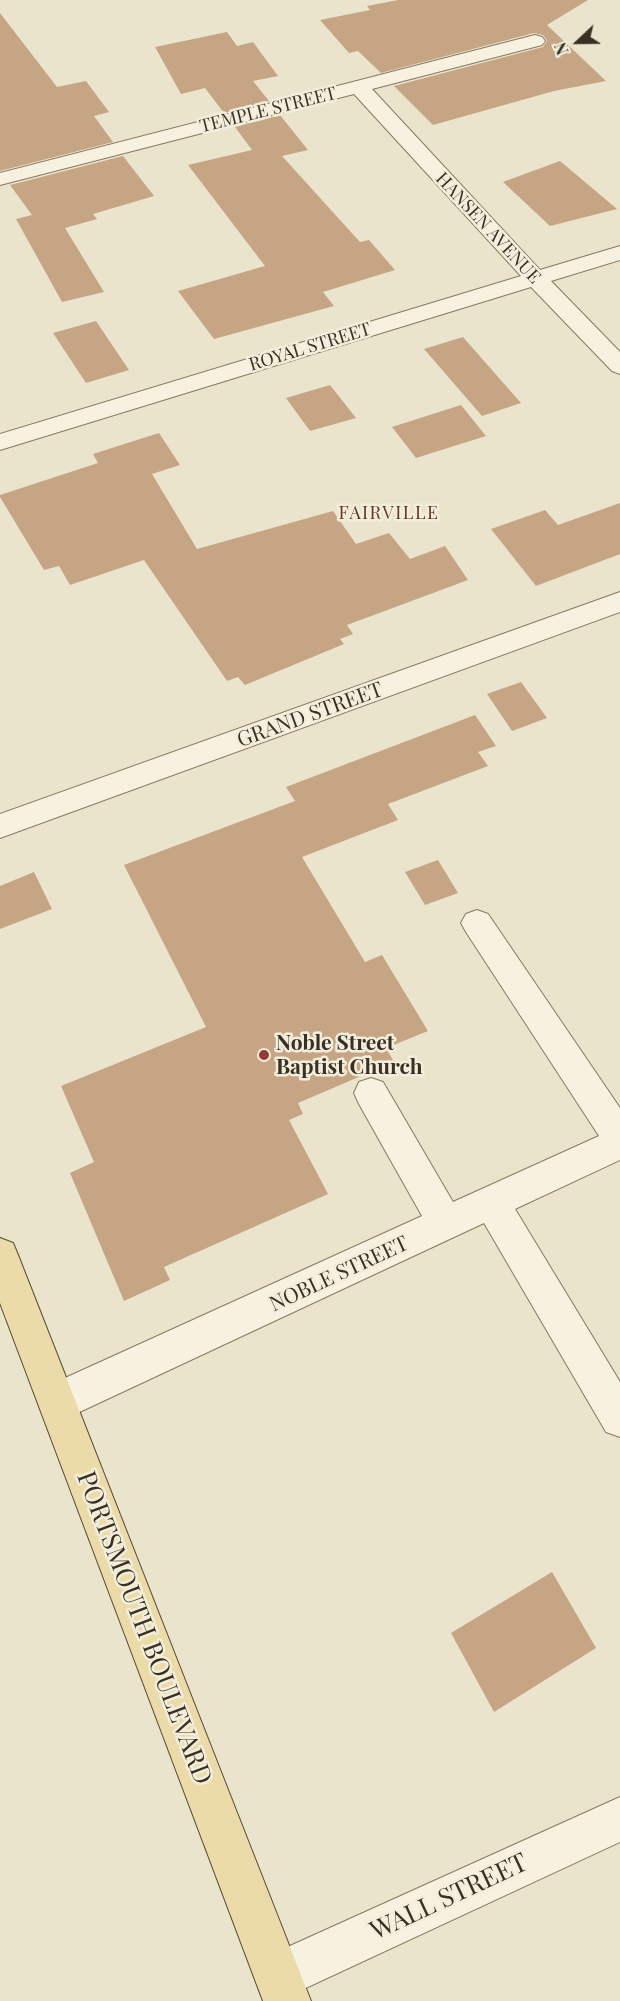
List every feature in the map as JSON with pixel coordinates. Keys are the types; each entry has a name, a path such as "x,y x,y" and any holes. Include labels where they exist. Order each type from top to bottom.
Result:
{"main road":[{"name":"PORTSMOUTH BOULEVARD","path":"0,1255 283,1988"}],"street":[{"name":"TEMPLE STREET","path":"0,178 535,41"},
{"name":"HANSEN AVENUE","path":"358,87 620,366"},
{"name":"ROYAL STREET","path":"0,442 620,253"},
{"name":"GRAND STREET","path":"0,826 620,602"},
{"path":"477,923 620,1137"},
{"path":"371,1093 446,1224"},
{"name":"NOBLE STREET","path":"57,1402 620,1143"},
{"path":"492,1203 620,1418"},
{"name":"WALL STREET","path":"283,1988 620,1819"}],"building":[{"path":"398,0 588,0 547,25 606,81 554,91 433,125 394,86 543,47 547,41 543,35 534,33 381,73 358,51 349,53 320,20 370,10 367,6"},
{"path":"0,13 57,87 86,81 109,112 94,116 113,142 0,171"},
{"path":"227,32 237,46 253,42 278,76 253,81 269,101 224,113 205,88 181,94 155,47"},
{"path":"280,115 308,150 282,156 360,242 369,240 395,270 323,292 334,306 214,339 178,291 265,266 188,165 252,150 235,127"},
{"path":"123,156 154,196 93,214 97,219 65,228 104,292 62,302 16,219 32,215 10,185"},
{"path":"560,161 617,209 550,226 503,182"},
{"path":"96,321 129,370 86,383 53,333"},
{"path":"463,337 521,403 482,416 424,349"},
{"path":"330,385 356,418 310,431 286,398"},
{"path":"461,405 486,436 416,458 392,427"},
{"path":"159,433 180,465 152,474 197,549 333,511 356,544 389,533 410,559 445,546 468,580 347,625 353,634 340,639 344,644 245,685 238,677 227,681 144,560 70,585 59,566 44,570 0,497 0,495 98,463 93,454"},
{"path":"620,503 620,554 536,586 491,529 545,510 558,525"},
{"path":"521,682 547,718 512,731 487,694"},
{"name":"Noble Street Baptist Church","path":"475,715 496,746 478,752 488,766 388,804 398,820 302,857 365,962 382,955 428,1031 386,1048 394,1062 298,1103 303,1114 289,1120 328,1194 164,1267 170,1280 124,1301 70,1173 94,1162 61,1086 206,1027 124,865 295,801 286,787"},
{"path":"438,860 458,893 425,905 405,872"},
{"path":"34,872 52,909 0,929 0,886"},
{"path":"552,1572 596,1648 494,1712 451,1633"}],"place":[{"name":"Noble Street Baptist Church","path":"264,1055"}],"district":[{"name":"FAIRVILLE","path":"389,513"}]}
